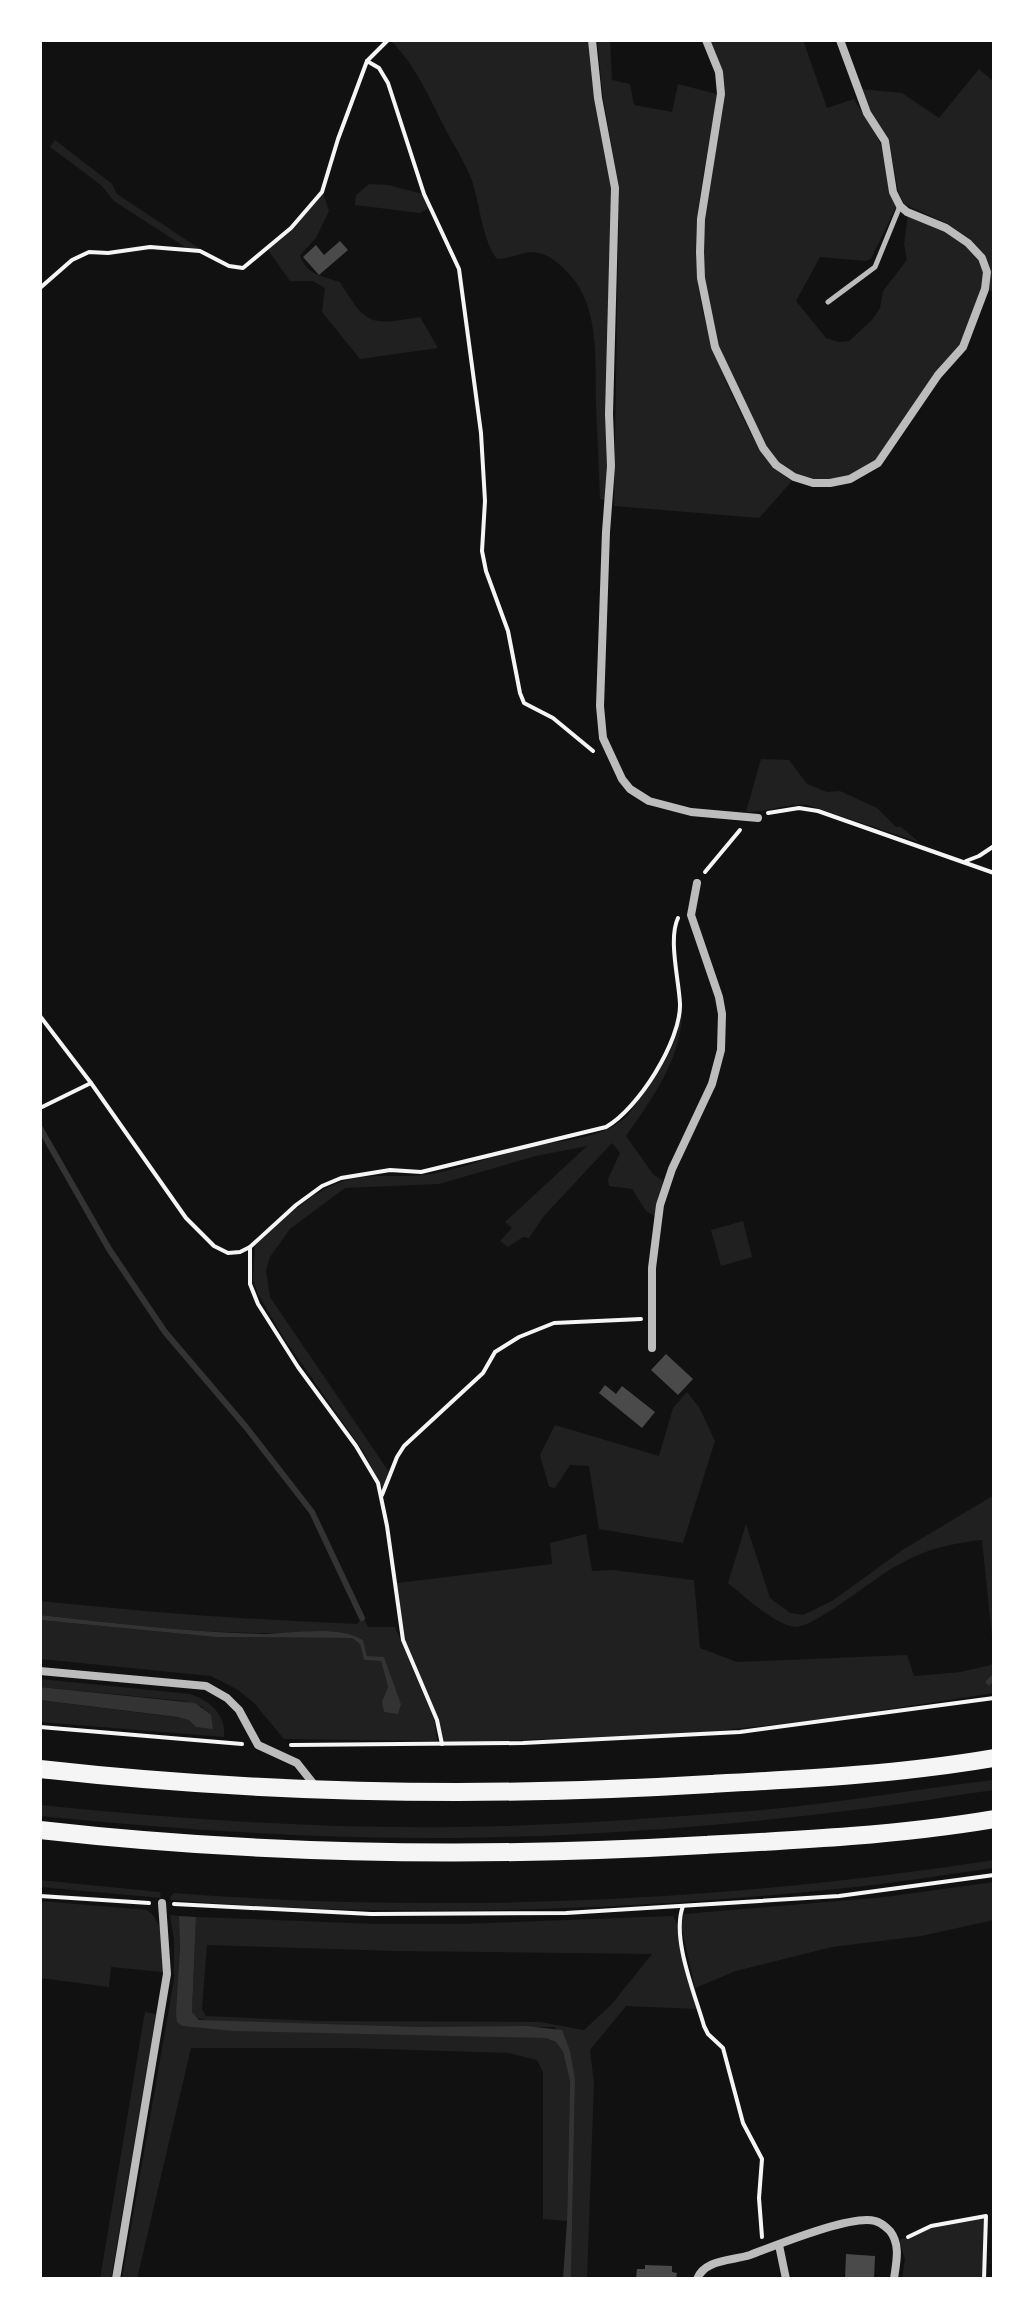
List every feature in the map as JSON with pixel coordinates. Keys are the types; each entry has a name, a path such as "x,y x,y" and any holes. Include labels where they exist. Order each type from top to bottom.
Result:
{"highway":[{"path":"40,1769 142,1780 319,1791 484,1794 806,1779 994,1758"},
{"path":"40,1830 137,1841 302,1851 484,1855 811,1839 994,1819"}],"street":[{"path":"592,40 598,98 615,188 609,414 611,466 600,706 603,738 622,779 630,789 649,801 691,812 758,818"},
{"path":"706,40 719,72 721,94 701,219 701,278 715,347 763,448 776,465 794,477 813,483 850,479 878,463 938,375 963,347 985,289 987,272 982,258 968,243 946,228 900,206 893,192 885,141 867,113 840,40"},
{"path":"652,1348 652,1268 660,1205 672,1169 712,1084 721,1050 719,997 691,915 697,883"},
{"path":"40,1671 206,1686 227,1698 239,1710 258,1745 297,1763 319,1791"},
{"path":"116,2279 167,1974 162,1903"},
{"path":"697,2279 706,2266 766,2250 824,2229 867,2220 882,2225 895,2240 894,2279"},
{"path":"779,2245 786,2279"}],"lane":[{"path":"828,302 875,267 900,206"}],"path":[{"path":"40,288 72,260 89,252 108,253 150,247 200,251 229,266 243,268 291,228 322,192 343,123 367,61 388,40"},
{"path":"367,61 379,68 388,83 424,194 459,269 481,433 485,501 482,551 508,631 520,693 524,703 553,718 596,754"},
{"path":"40,1016 186,1218 214,1246 228,1253 240,1252 250,1247 296,1205 322,1186 341,1178 390,1170 421,1172 441,1168 509,1148 606,1127 619,1119 659,1066 672,1041 680,1008 676,924 697,883 737,833 758,818 779,810 799,808 818,811 994,873"},
{"path":"966,861 994,846"},
{"path":"40,1108 91,1083"},
{"path":"250,1247 250,1284 258,1304 378,1483 403,1640 437,1720 442,1744"},
{"path":"382,1495 404,1446 483,1373 495,1352 504,1345 538,1327 554,1323 651,1320"},
{"path":"40,1727 258,1745 554,1742 740,1732 994,1698"},
{"path":"40,1896 317,1912 460,1916 566,1913 839,1896 994,1875"},
{"path":"683,1906 679,1925 704,2026 723,2048 743,2123 762,2159 759,2223 766,2250"},
{"path":"895,2240 931,2226 986,2216 984,2279"}],"shaded area":[{"path":"390,40 589,40 613,188 607,501 600,499 593,331 580,289 565,269 545,255 532,252 497,259 488,242 466,167 416,73"},
{"path":"597,40 610,40 612,80 630,84 634,105 672,112 678,84 717,94 697,221 699,292 717,359 747,426 772,465 792,481 759,518 614,506 619,188 603,97"},
{"path":"708,40 803,40 827,108 854,99 878,138 896,207 871,259 820,257 796,301 826,338 838,342 849,341 880,308 883,291 907,260 904,244 908,215 946,229 981,259 985,272 983,289 961,346 876,462 865,471 830,482 795,476 777,464 765,447 717,347 702,278 703,220 723,94"},
{"path":"979,69 994,82 994,292 989,290 991,272 986,256 971,240 948,224 904,204 898,191 889,140 861,89 902,93 939,118"},
{"path":"55,140 112,184 117,194 200,249 188,249 114,201 101,185 50,147"},
{"path":"369,184 388,185 423,194 429,208 420,213 355,205 356,195"},
{"path":"323,193 329,211 316,238 300,255 306,267 340,282 357,308 372,319 391,321 420,317 438,348 360,359 322,312 325,288 313,281 290,281 268,250"},
{"path":"761,759 789,760 807,784 827,792 840,791 877,808 896,827 901,827 919,842 808,805 746,812"},
{"path":"682,1003 678,1040 666,1074 626,1136 653,1174 663,1181 656,1217 646,1211 632,1189 609,1186 608,1179 620,1153 612,1143 543,1217 529,1238 523,1237 508,1247 500,1241 512,1228 505,1222 587,1146 536,1156 439,1184 345,1188 290,1229 270,1257 266,1270 270,1297 389,1472 383,1489 363,1451 285,1340 258,1294 253,1280 255,1245 319,1192 344,1181 435,1173 518,1149 591,1135 617,1124 628,1115 664,1063 677,1035"},
{"path":"743,1221 752,1257 721,1266 711,1230"},
{"path":"687,1392 699,1407 715,1441 683,1543 599,1529 589,1466 570,1465 555,1488 549,1487 540,1455 555,1425 659,1456 673,1408"},
{"path":"994,1495 994,1656 982,1540 920,1554 890,1570 817,1619 795,1627 769,1616 728,1583 746,1524 770,1598 790,1613 803,1615 832,1601 904,1549"},
{"path":"586,1534 592,1571 613,1570 694,1580 700,1648 737,1662 907,1655 914,1676 961,1672 991,1665 994,1656 994,1675 988,1681 991,1683 994,1680 994,1693 818,1720 696,1733 444,1743 438,1720 405,1640 397,1583 552,1564 550,1543"},
{"path":"40,1601 198,1615 357,1624 363,1617 368,1627 395,1627 435,1722 437,1741 284,1739 254,1703 238,1690 211,1676 40,1659 40,1620 215,1637 353,1638 360,1643 364,1660 381,1661 388,1687 382,1701 401,1704 384,1658 367,1656 363,1640 355,1636 328,1632 197,1631 40,1615"},
{"path":"40,1615 206,1631 261,1634 341,1632 363,1640 367,1656 384,1657 401,1704 398,1714 384,1712 382,1701 388,1687 381,1661 364,1660 360,1644 352,1638 215,1637 40,1620"},
{"path":"40,1679 190,1694 204,1700 220,1715 224,1737 40,1722 40,1700 190,1719 196,1727 203,1707 184,1701 40,1687"},
{"path":"40,1687 195,1703 211,1715 213,1729 196,1727 189,1720 177,1717 40,1700"},
{"path":"994,1780 994,1790 878,1807 711,1825 558,1835 405,1838 301,1835 40,1816 40,1805 301,1825 527,1825 768,1809"},
{"path":"994,1860 994,1868 873,1885 599,1907 428,1911 342,1909 171,1900 170,1897 174,1893 379,1903 585,1900 790,1886"},
{"path":"40,1880 160,1892 161,1898 40,1887"},
{"path":"994,1882 994,1920 921,1936 832,1947 736,1971 695,1988 681,1925 684,1914 885,1897"},
{"path":"40,1901 147,1910 160,1929 163,1972 111,1967 109,1987 40,1978"},
{"path":"170,1915 179,1916 182,2026 547,2038 556,2042 563,2052 570,2081 567,2221 543,2219 543,2072 537,2060 509,2053 350,2048 191,2048 137,2279 122,2279 174,1979 174,1939"},
{"path":"179,1916 196,1917 192,2012 199,2020 423,2027 526,2026 562,2030 570,2051 575,2080 571,2279 563,2279 570,2081 563,2052 556,2042 546,2038 233,2031 182,2026 177,2022 176,2013"},
{"path":"673,1916 678,1925 683,1959 698,2009 626,2006 590,2050 594,2083 587,2278 571,2277 575,2080 555,2027 208,2021 194,2017 192,2012 196,1917 462,1924","holes":["207,1945 652,1954 611,2005 584,2030 540,2022 318,2021 206,2016 202,2009"]},
{"path":"145,2012 156,2014 111,2279 100,2279"},
{"path":"985,2217 983,2279 902,2279 905,2259 899,2240 931,2228"}],"building":[{"path":"340,241 348,250 319,275 303,257 316,245 324,255"},
{"path":"666,1354 693,1379 678,1395 651,1370"},
{"path":"605,1385 616,1394 622,1386 655,1412 642,1428 599,1393"},
{"path":"846,2254 875,2256 874,2279 845,2279"},
{"path":"645,2265 672,2266 672,2272 677,2273 676,2279 636,2279 637,2269 645,2269"}],"waterway":[{"path":"40,1128 109,1249 165,1332 246,1427 312,1512 362,1618"},
{"path":"989,1682 994,1677"}]}
